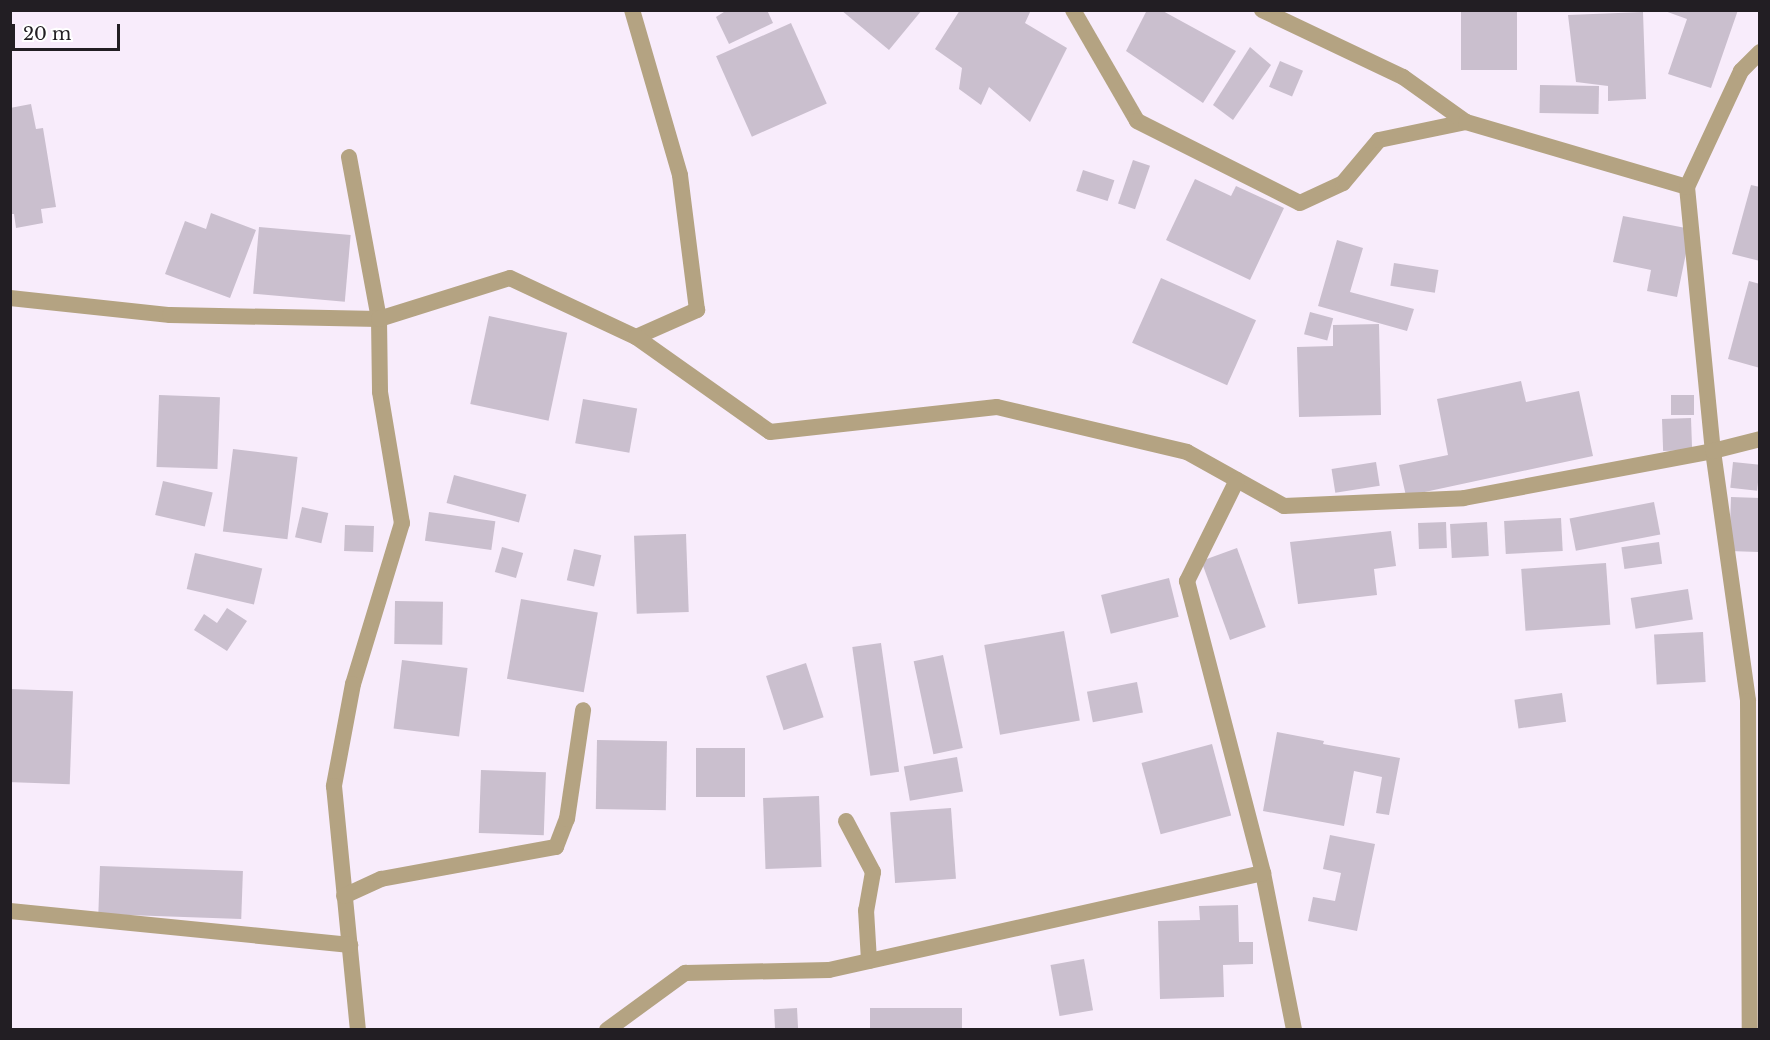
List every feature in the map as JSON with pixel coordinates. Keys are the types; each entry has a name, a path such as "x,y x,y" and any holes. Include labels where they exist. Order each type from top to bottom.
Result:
{"street":[{"path":"632,10 680,175 697,310 636,337"},
{"path":"1073,10 1137,121 1300,203 1343,183 1378,140 1466,122"},
{"path":"1263,10 1403,77 1466,122 1687,186"},
{"path":"1750,1029 1749,701 1713,451 1687,186 1741,71 1760,52"},
{"path":"349,157 379,319 380,392 402,523 353,684 334,786 358,1029"},
{"path":"10,298 170,315 379,319 510,278 636,337 770,432 997,407 1187,452 1284,506 1464,498 1713,451 1760,439"},
{"path":"1237,480 1187,581 1263,873 1294,1029"},
{"path":"344,896 381,879 556,847 567,819 583,710"},
{"path":"846,821 873,872 866,910 868,961"},
{"path":"607,1029 685,973 828,970 1263,873"},
{"path":"10,911 350,945"}],"building":[{"path":"727,10 767,10 773,23 729,44 716,17"},
{"path":"841,10 922,10 889,50"},
{"path":"960,10 1031,10 1025,23 1067,48 1030,122 989,87 981,105 959,89 962,68 935,49"},
{"path":"1147,10 1161,10 1236,51 1203,103 1126,51"},
{"path":"1461,10 1517,10 1517,70 1461,70"},
{"path":"1662,10 1738,10 1711,88 1668,74 1687,19"},
{"path":"1643,12 1646,99 1608,101 1608,86 1576,82 1568,15"},
{"path":"791,23 827,103 752,137 716,56"},
{"path":"1250,47 1271,65 1233,120 1213,105"},
{"path":"1280,61 1303,71 1292,97 1269,87"},
{"path":"1540,85 1599,86 1599,114 1540,113"},
{"path":"31,104 36,129 43,128 56,207 41,209 43,223 16,228 14,214 10,214 10,108"},
{"path":"1133,160 1150,166 1135,209 1118,203"},
{"path":"1083,170 1114,180 1108,201 1076,191"},
{"path":"1195,179 1231,196 1236,186 1284,208 1250,280 1166,240"},
{"path":"1751,185 1760,187 1760,261 1732,254"},
{"path":"211,213 256,230 230,298 165,274 185,221 206,229"},
{"path":"1623,216 1691,229 1677,297 1647,291 1651,270 1613,262"},
{"path":"259,227 351,235 345,302 253,294"},
{"path":"1337,240 1363,248 1350,292 1414,309 1407,331 1318,306"},
{"path":"1394,263 1438,270 1435,293 1390,286"},
{"path":"1161,278 1256,320 1227,385 1132,343"},
{"path":"1749,281 1760,284 1760,368 1728,359"},
{"path":"1310,312 1333,318 1327,340 1304,334"},
{"path":"489,316 567,333 549,421 470,404"},
{"path":"1379,324 1381,415 1299,417 1297,347 1333,346 1333,325"},
{"path":"1521,381 1526,402 1579,391 1593,456 1406,496 1399,465 1448,455 1437,399"},
{"path":"159,395 220,397 217,469 156,467"},
{"path":"1671,395 1694,395 1694,415 1671,415"},
{"path":"583,399 637,409 629,453 575,443"},
{"path":"1691,418 1692,450 1663,451 1662,419"},
{"path":"233,449 298,457 287,539 223,531"},
{"path":"1376,462 1380,486 1335,493 1332,469"},
{"path":"1733,462 1760,465 1757,491 1730,488"},
{"path":"454,475 526,494 519,522 446,503"},
{"path":"163,481 213,492 205,527 155,515"},
{"path":"1731,497 1760,498 1758,552 1729,551"},
{"path":"1654,502 1660,534 1576,551 1570,518"},
{"path":"302,507 328,513 321,543 295,537"},
{"path":"429,512 495,521 491,550 425,541"},
{"path":"1561,518 1563,551 1506,554 1504,521"},
{"path":"1446,522 1447,548 1419,549 1418,523"},
{"path":"1487,522 1489,556 1452,558 1450,524"},
{"path":"345,525 374,526 373,552 344,551"},
{"path":"1391,531 1396,566 1374,569 1377,595 1298,604 1290,542"},
{"path":"686,534 689,612 637,614 634,536"},
{"path":"1659,542 1662,564 1624,569 1621,547"},
{"path":"502,547 523,553 516,578 495,572"},
{"path":"1237,548 1266,627 1230,640 1201,561"},
{"path":"574,549 601,555 594,586 567,580"},
{"path":"195,553 262,569 254,605 187,589"},
{"path":"1606,563 1610,625 1526,631 1521,569"},
{"path":"1169,578 1179,617 1111,634 1101,595"},
{"path":"1688,589 1693,620 1636,629 1631,598"},
{"path":"521,599 598,613 584,692 507,679"},
{"path":"395,601 443,602 442,645 394,644"},
{"path":"227,608 247,621 227,651 194,630 204,614 217,623"},
{"path":"1064,631 1080,721 1000,735 984,645"},
{"path":"1703,632 1706,682 1657,684 1654,635"},
{"path":"881,643 899,772 870,776 852,647"},
{"path":"943,655 963,748 933,754 914,661"},
{"path":"402,660 468,668 459,737 394,728"},
{"path":"806,663 824,717 784,730 766,676"},
{"path":"1137,682 1143,712 1093,722 1087,692"},
{"path":"10,689 73,691 70,784 10,782"},
{"path":"1562,693 1566,722 1519,728 1514,700"},
{"path":"1277,732 1324,741 1323,744 1400,758 1389,815 1376,813 1382,777 1354,771 1344,826 1263,811"},
{"path":"597,740 667,741 666,810 596,809"},
{"path":"1212,744 1231,815 1161,834 1141,763"},
{"path":"696,748 745,748 745,797 696,797"},
{"path":"957,757 963,791 910,801 904,766"},
{"path":"481,770 546,772 544,835 479,833"},
{"path":"819,796 821,867 766,869 763,798"},
{"path":"951,808 956,879 895,883 890,812"},
{"path":"1330,835 1375,844 1357,931 1308,921 1313,897 1335,901 1341,873 1323,869"},
{"path":"100,866 243,871 241,919 98,914"},
{"path":"1238,905 1239,942 1253,942 1253,964 1223,965 1224,997 1160,999 1158,921 1200,920 1199,906"},
{"path":"1084,959 1093,1010 1060,1016 1051,965"},
{"path":"797,1008 798,1030 775,1030 774,1009"},
{"path":"870,1008 962,1008 962,1030 870,1030"}]}
